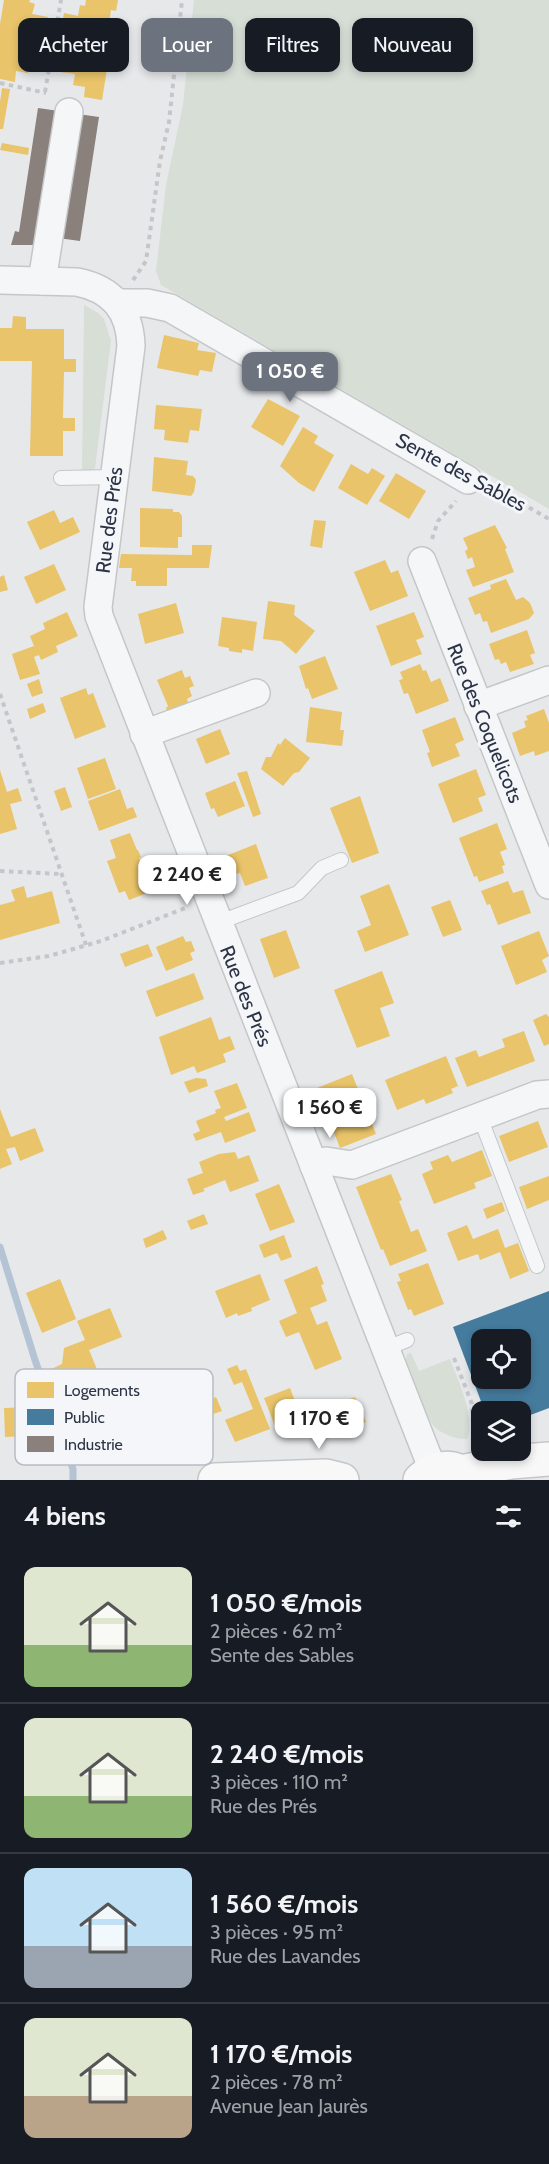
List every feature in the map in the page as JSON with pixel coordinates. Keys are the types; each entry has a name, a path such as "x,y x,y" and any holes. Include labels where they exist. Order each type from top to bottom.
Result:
{"main road":[{"path":"451,1469 549,1459"},
{"path":"519,1480 549,1473"},
{"path":"215,1480 326,1476 342,1480"}],"street":[{"path":"42,281 69,112"},
{"path":"0,280 88,284 105,291 117,303"},
{"name":"Rue des Prés","path":"117,303 128,321 131,346 98,607 103,630 325,1195 396,1345 451,1469"},
{"name":"Sente des Sables","path":"117,303 147,303 170,308 468,480"},
{"name":"Rue des Coquelicots","path":"422,561 549,885"},
{"path":"478,706 549,680"},
{"path":"144,734 256,693"},
{"path":"314,1166 326,1161 352,1165 537,1095 549,1094"},
{"path":"325,1195 337,1189 352,1165"}],"lane":[{"path":"61,478 115,477"},
{"path":"214,913 298,893 322,868 341,860"},
{"path":"480,1117 537,1266"}],"path":[{"path":"0,83 45,92 61,0"},
{"path":"117,303 146,261 159,161 169,122 182,0"},
{"path":"422,561 434,536 438,521 454,504 468,480"},
{"name":"Sente des Sables","path":"468,480 488,483 549,519"},
{"path":"0,694 86,945"},
{"path":"0,871 61,874"},
{"path":"0,963 49,956 101,941 192,906 194,910 214,913"},
{"path":"451,1469 472,1404 454,1358"}],"shaded area":[{"path":"194,0 549,0 549,509 161,285 156,271 166,185 183,105 186,72 233,72 233,18 192,18"},
{"path":"84,305 104,319 111,341 95,468 93,471 82,473"},
{"path":"411,1353 419,1371 450,1359 468,1410 467,1439 448,1435 433,1425 406,1360 407,1354"}],"building: Logements":[{"path":"4,0 30,0 29,2 35,4 32,14 48,17 18,18 18,71 16,71 15,82 0,79 0,24"},
{"path":"86,0 118,0 116,11 111,10 110,18 63,18 64,13 78,16 80,5 85,6"},
{"path":"60,72 106,72 102,100 84,97 85,87 73,85 75,74"},
{"path":"2,88 10,89 3,129 0,129 0,102"},
{"path":"2,143 29,148 28,155 0,150"},
{"path":"13,316 26,317 26,329 64,329 64,359 76,359 76,372 64,372 63,418 75,418 75,431 63,431 63,456 30,456 32,361 0,361 0,328 12,328"},
{"path":"164,335 199,343 197,350 216,353 212,372 200,370 198,376 157,368"},
{"path":"268,399 300,416 283,446 251,427"},
{"path":"156,405 202,409 199,431 190,430 188,443 164,440 165,430 154,429"},
{"path":"303,427 318,436 314,443 334,455 314,492 299,483 280,466"},
{"path":"154,457 188,461 186,475 193,476 196,480 191,496 152,491"},
{"path":"351,464 368,474 372,468 385,476 367,505 338,488"},
{"path":"396,473 426,491 409,519 379,501"},
{"path":"140,508 173,509 173,512 179,512 182,516 182,537 178,537 178,548 140,547"},
{"path":"54,510 60,523 73,517 80,532 40,550 27,522"},
{"path":"314,520 326,521 322,548 310,546"},
{"path":"495,525 507,548 505,549 514,572 473,587 466,570 475,567 472,557 468,559 465,551 468,549 463,538"},
{"path":"192,545 212,545 209,568 167,568 167,586 136,586 136,581 131,581 132,568 119,568 121,554 192,555"},
{"path":"385,560 391,573 398,570 408,596 370,611 354,572"},
{"path":"54,564 66,590 36,604 24,577"},
{"path":"4,575 8,590 0,592 0,577"},
{"path":"506,579 516,600 523,597 530,603 534,613 529,619 491,633 487,621 483,622 480,613 475,615 468,598 491,589 490,585"},
{"path":"268,601 295,605 294,615 315,631 296,654 281,641 263,639"},
{"path":"176,603 184,633 145,644 138,614"},
{"path":"67,612 78,636 56,646 58,652 41,660 39,655 34,657 40,674 20,680 12,654 34,646 30,636 45,629 43,623"},
{"path":"414,612 424,637 416,640 422,654 391,666 376,626"},
{"path":"222,617 257,622 253,651 242,649 242,653 218,646"},
{"path":"527,630 535,653 530,655 534,664 510,672 506,662 501,664 499,659 495,660 489,644"},
{"path":"325,656 338,689 312,699 308,688 306,689 299,666"},
{"path":"420,664 423,671 426,670 431,682 440,678 449,701 416,714 408,693 404,694 399,680 403,679 400,672"},
{"path":"182,670 185,678 190,676 194,686 189,688 192,696 187,699 190,708 169,715 166,708 168,706 157,680"},
{"path":"39,679 43,693 32,697 27,684"},
{"path":"86,688 88,695 93,693 106,727 75,739 60,698"},
{"path":"43,703 46,712 30,719 27,709"},
{"path":"310,707 342,712 340,730 344,730 342,746 306,742"},
{"path":"544,709 549,723 549,751 535,756 534,751 520,756 512,733 526,727 524,721 528,720 526,716"},
{"path":"455,717 464,740 455,744 460,756 432,767 427,753 430,752 422,730"},
{"path":"220,729 230,754 206,764 196,739"},
{"path":"285,738 310,758 283,786 261,769 266,757 271,757 278,743 280,745"},
{"path":"105,758 116,789 88,799 77,768"},
{"path":"476,769 486,795 478,798 483,811 453,823 438,784"},
{"path":"0,770 7,792 18,788 22,801 10,804 17,829 0,834"},
{"path":"247,771 261,814 253,817 237,773"},
{"path":"235,781 245,806 218,817 214,808 211,809 205,793"},
{"path":"65,787 72,807 61,811 54,791"},
{"path":"120,789 127,809 133,807 137,817 99,831 88,801"},
{"path":"360,796 379,853 352,863 330,808"},
{"path":"497,823 507,849 500,852 505,865 502,866 504,873 479,882 477,876 474,877 459,838"},
{"path":"130,833 141,857 139,858 145,875 148,874 152,891 129,900 125,891 119,893 107,861 116,858 110,840"},
{"path":"256,844 268,878 245,886 240,873 235,874 228,855"},
{"path":"508,881 513,893 523,890 531,913 498,925 490,904 487,905 481,891"},
{"path":"389,884 409,935 365,952 357,931 371,925 360,896"},
{"path":"24,886 27,898 52,891 60,923 0,940 0,905 15,901 11,890"},
{"path":"450,900 462,930 443,937 431,907"},
{"path":"286,930 300,968 274,978 260,939"},
{"path":"539,931 549,956 542,960 547,972 516,985 501,946"},
{"path":"183,936 186,942 191,941 195,951 190,953 193,960 166,971 156,947"},
{"path":"148,944 153,956 125,967 120,954"},
{"path":"382,971 394,1003 380,1008 390,1036 357,1048 334,990"},
{"path":"194,973 204,999 156,1017 146,991"},
{"path":"546,1014 549,1017 549,1044 544,1046 533,1020"},
{"path":"211,1017 219,1040 230,1036 235,1049 223,1054 226,1062 197,1073 194,1066 171,1075 159,1037"},
{"path":"524,1031 535,1061 467,1087 455,1058 476,1050 479,1057 505,1047 502,1039"},
{"path":"446,1056 458,1086 451,1089 453,1093 426,1104 424,1099 397,1110 385,1080"},
{"path":"352,1074 359,1092 354,1094 362,1113 367,1111 376,1134 340,1148 317,1088"},
{"path":"196,1078 206,1079 208,1086 189,1093 184,1082"},
{"path":"237,1083 247,1108 224,1117 226,1121 249,1112 256,1131 225,1143 221,1132 196,1141 193,1134 200,1131 196,1121 216,1113 215,1110 221,1108 214,1091"},
{"path":"0,1109 11,1137 35,1128 44,1151 20,1161 15,1147 6,1149 12,1164 0,1169"},
{"path":"538,1121 548,1147 509,1162 499,1136"},
{"path":"482,1150 492,1176 474,1183 476,1188 434,1204 422,1174 433,1169 430,1162 448,1155 452,1162"},
{"path":"235,1152 238,1159 249,1155 259,1181 230,1192 225,1180 193,1195 187,1179 203,1173 199,1162 219,1154"},
{"path":"391,1174 402,1200 399,1201 411,1232 418,1229 427,1251 390,1266 383,1249 381,1250 356,1187"},
{"path":"549,1176 549,1200 527,1209 519,1187"},
{"path":"279,1184 295,1222 270,1231 255,1194"},
{"path":"502,1202 505,1211 487,1219 483,1209"},
{"path":"204,1214 208,1224 191,1230 187,1221"},
{"path":"467,1225 473,1239 498,1229 505,1248 518,1243 529,1271 510,1279 500,1252 480,1260 478,1254 458,1261 447,1233"},
{"path":"163,1230 167,1239 146,1248 143,1239"},
{"path":"284,1235 292,1257 281,1261 277,1253 264,1258 259,1245"},
{"path":"428,1263 444,1304 414,1316 411,1309 408,1310 397,1282 401,1281 398,1274"},
{"path":"317,1266 327,1301 310,1308 317,1325 327,1321 342,1359 315,1370 299,1332 286,1337 279,1321 297,1313 284,1280"},
{"path":"260,1274 270,1300 251,1308 252,1311 238,1316 237,1313 226,1318 215,1291"},
{"path":"60,1279 76,1319 42,1333 26,1293"},
{"path":"110,1308 122,1337 89,1350 97,1369 51,1369 62,1364 64,1348 85,1340 77,1321"},
{"path":"237,1365 240,1371 246,1369 270,1429 235,1442 225,1420 253,1409 242,1382 234,1385 227,1369"},
{"path":"290,1388 301,1417 275,1426 264,1398"},
{"path":"216,1397 222,1411 213,1414 213,1398"},
{"path":"355,1397 366,1422 339,1433 328,1407"},
{"path":"4,1408 15,1408 15,1437 5,1437"}],"building: Public":[{"path":"549,1291 549,1408 531,1415 531,1401 481,1401 476,1389 531,1389 531,1329 471,1329 471,1375 453,1327"}],"building: Industrie":[{"path":"38,108 59,111 38,245 11,245 15,231 19,232"},
{"path":"78,114 99,117 80,241 58,238"}],"waterway":[{"path":"0,1247 38,1369"},
{"path":"72,1465 73,1480"}]}
